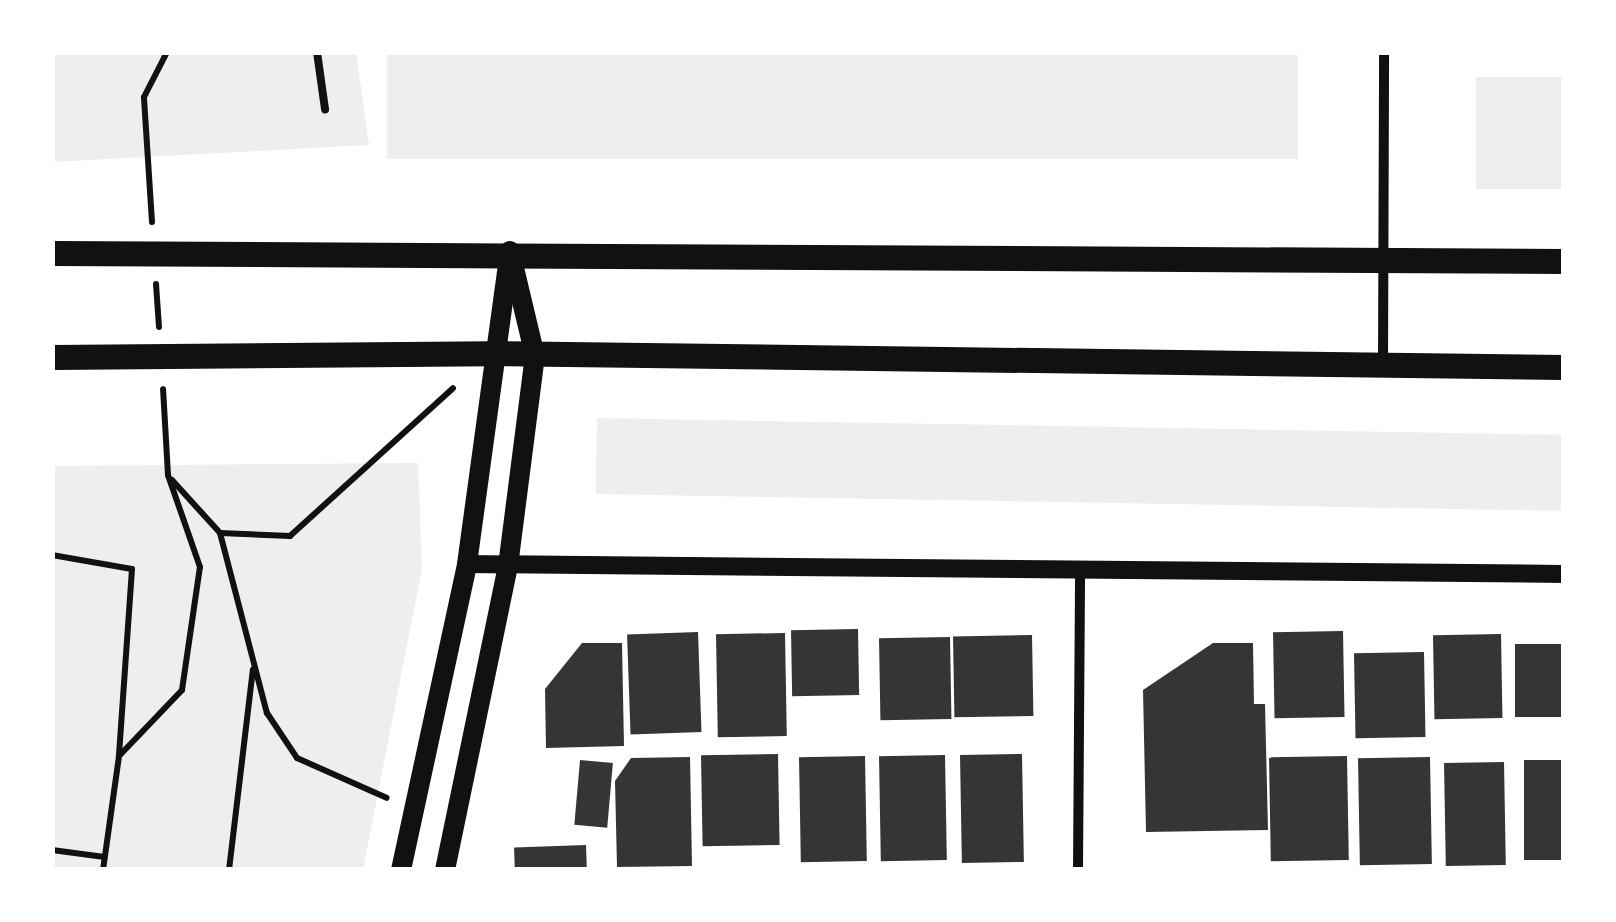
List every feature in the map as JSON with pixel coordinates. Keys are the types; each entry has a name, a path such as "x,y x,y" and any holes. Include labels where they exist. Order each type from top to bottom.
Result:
{"main road":[{"path":"401,870 468,564 492,353 510,251"},
{"path":"445,870 508,566 536,356 510,251"},
{"path":"52,253 510,251 1564,261"},
{"path":"52,357 492,353 1564,367"}],"street":[{"path":"1383,366 1384,52"},
{"path":"468,564 1080,566 1564,574"},
{"path":"1078,870 1080,566"}],"lane":[{"path":"316,52 325,109"}],"path":[{"path":"144,97 167,52"},
{"path":"220,533 290,536 492,353"},
{"path":"119,756 182,690 200,567 168,475 220,533 266,713 297,758 414,810"},
{"path":"52,555 132,569 119,756 103,870"},
{"path":"229,870 254,662"},
{"path":"52,850 104,857"}],"shaded area":[{"path":"53,53 356,53 369,145 53,162"},
{"path":"387,53 1298,53 1298,159 387,159"},
{"path":"1476,77 1563,77 1563,189 1476,189"},
{"path":"597,418 1563,435 1562,511 596,494"},
{"path":"418,463 422,569 363,869 53,869 52,466"}],"building":[{"path":"858,629 859,695 792,696 791,630"},
{"path":"1343,631 1345,717 1275,718 1273,632"},
{"path":"698,632 701,732 631,734 627,634"},
{"path":"785,633 787,736 718,737 716,634"},
{"path":"1501,634 1502,718 1434,719 1433,635"},
{"path":"1032,635 1033,716 954,717 953,636"},
{"path":"950,637 951,719 880,720 879,638"},
{"path":"582,643 622,643 624,746 546,748 545,689"},
{"path":"1213,643 1253,643 1254,704 1265,704 1268,830 1146,832 1143,690"},
{"path":"1515,644 1564,644 1564,717 1515,717"},
{"path":"1424,652 1425,737 1355,738 1354,653"},
{"path":"778,754 780,845 703,846 701,755"},
{"path":"1022,754 1024,862 962,863 960,755"},
{"path":"945,755 947,860 881,861 879,756"},
{"path":"865,756 867,861 801,862 799,757"},
{"path":"1347,756 1349,860 1271,861 1269,757"},
{"path":"690,757 692,866 617,867 615,781 631,758"},
{"path":"1430,757 1432,864 1360,865 1358,758"},
{"path":"580,760 613,763 607,828 574,825"},
{"path":"1524,760 1564,760 1564,860 1524,860"},
{"path":"1504,762 1506,865 1446,866 1444,763"},
{"path":"586,845 587,870 515,870 514,848"}]}
